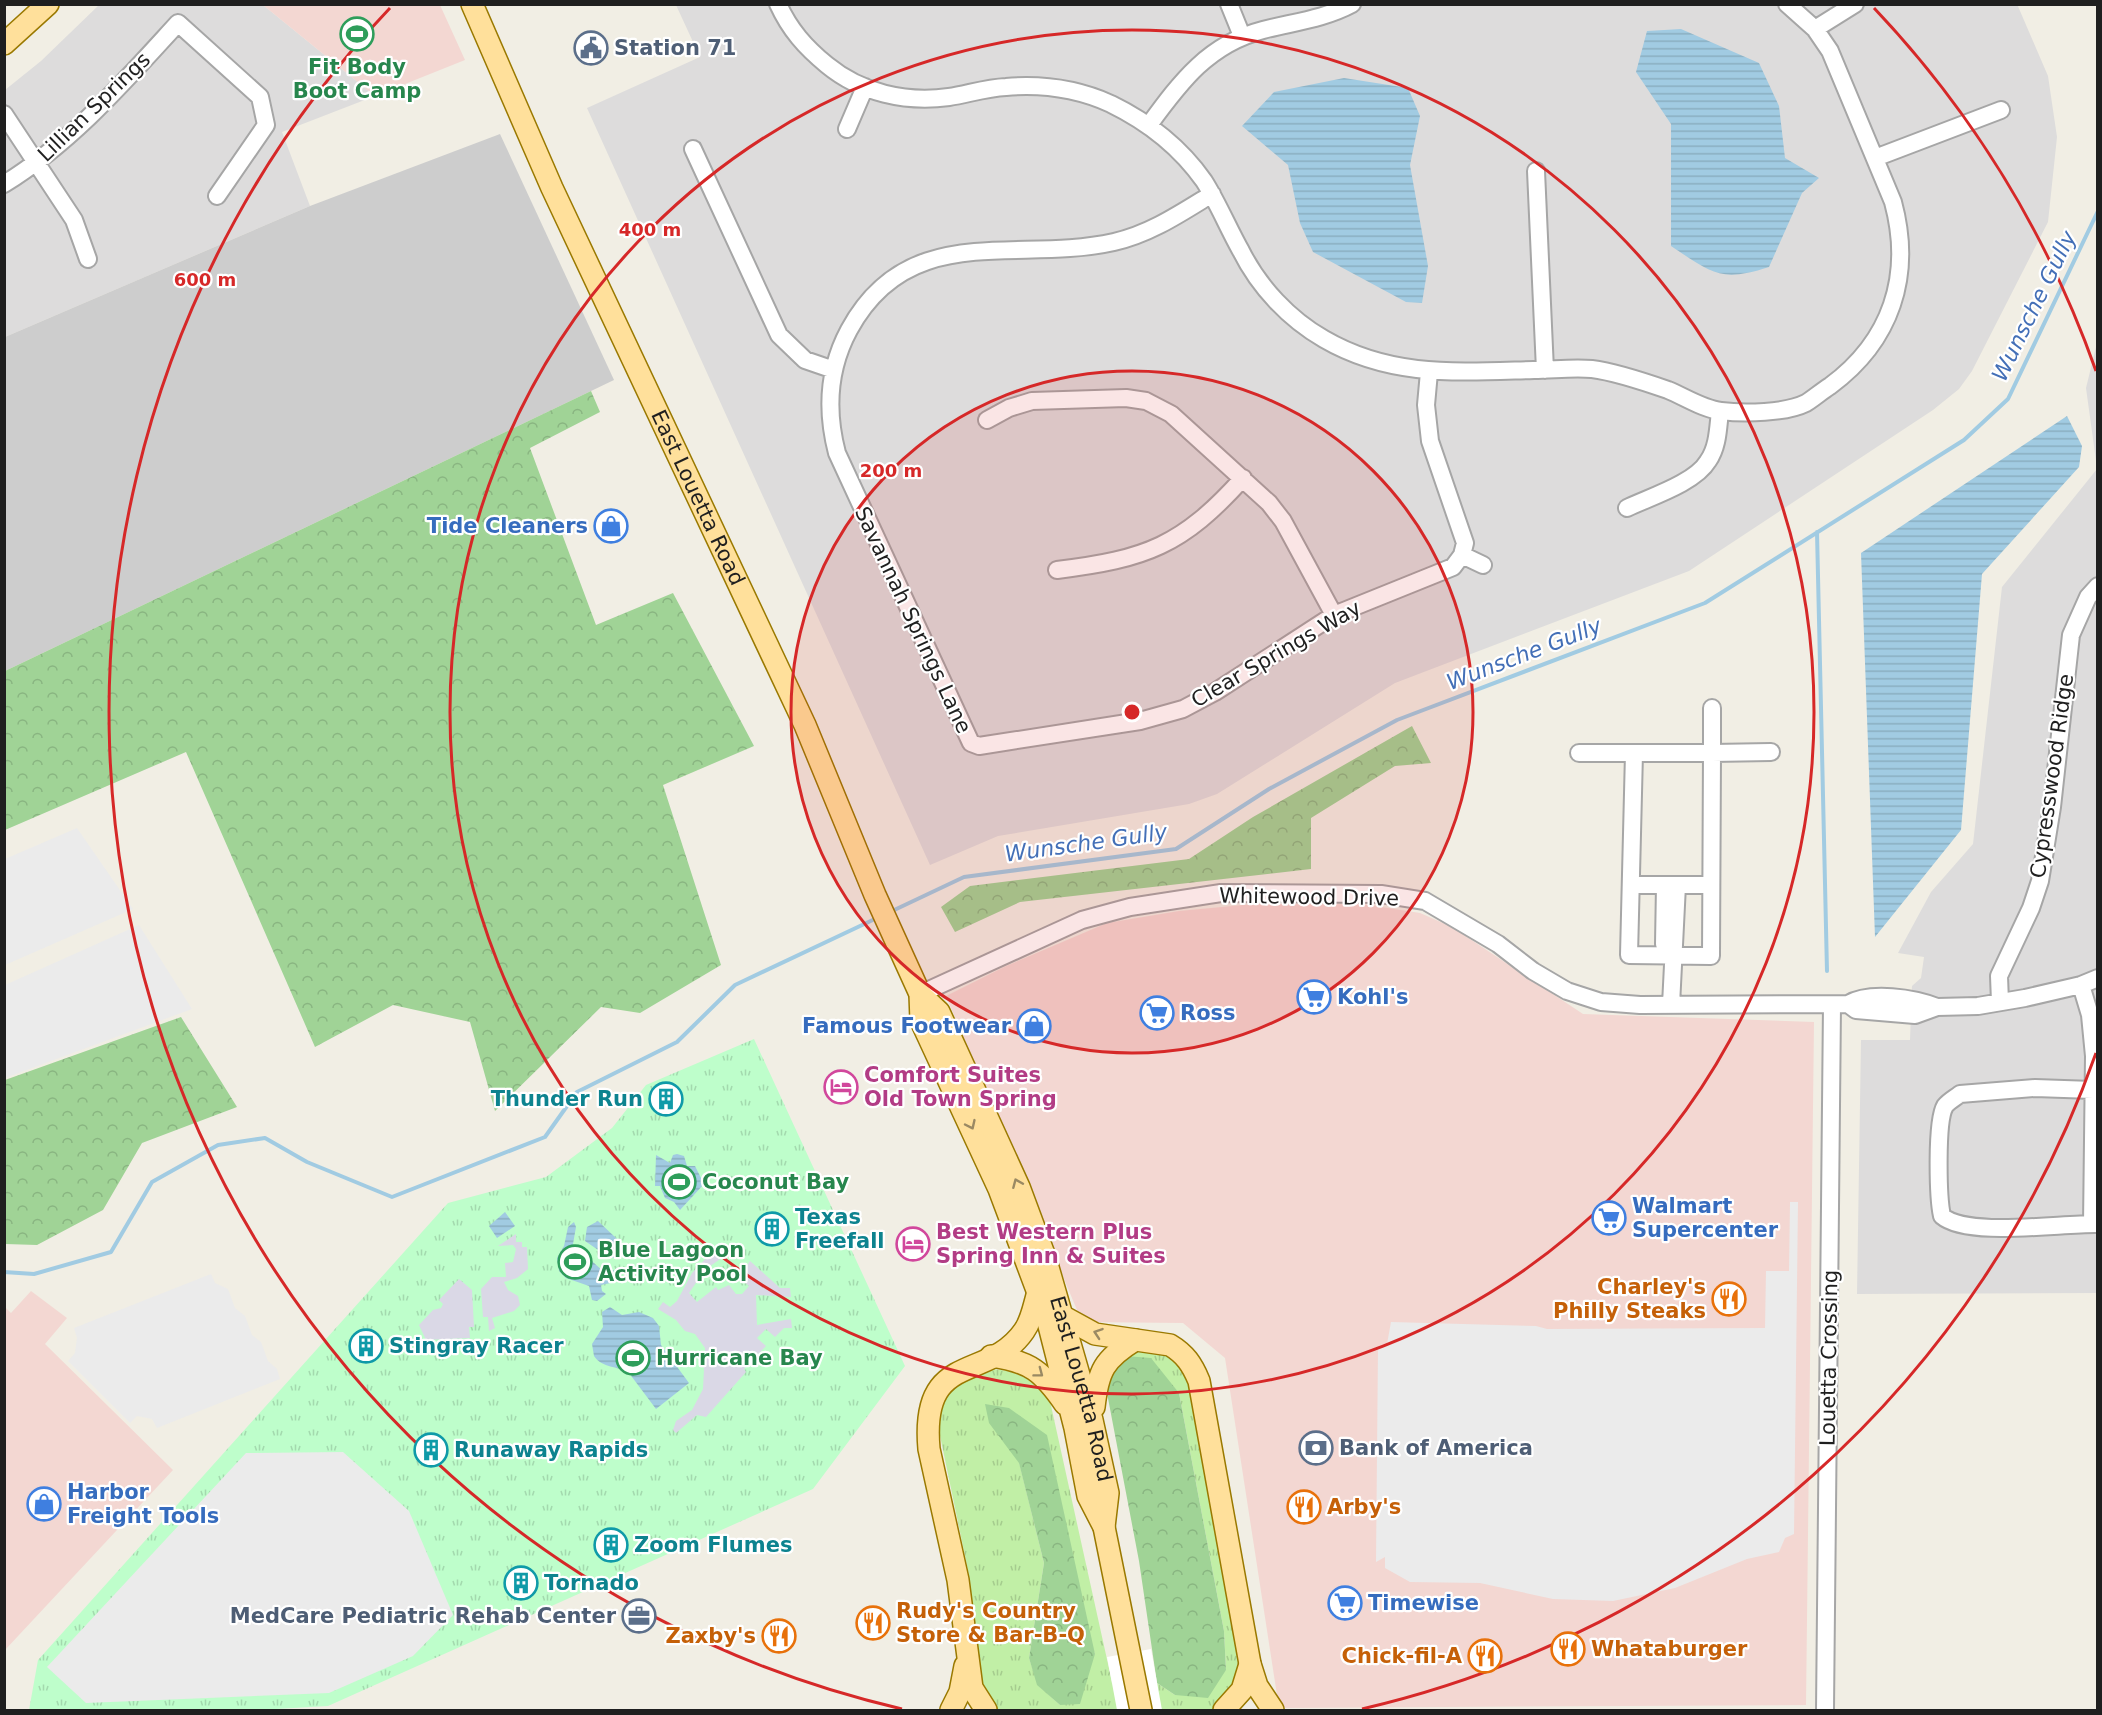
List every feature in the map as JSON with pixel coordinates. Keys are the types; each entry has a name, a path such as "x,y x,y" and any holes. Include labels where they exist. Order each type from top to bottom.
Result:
{"main road":[{"path":"4,44 48,4"},
{"name":"East Louetta Road","path":"472,4 552,188 805,725 875,896 904,960 920,994 939,1012 1030,1218 1064,1317 1092,1420 1108,1493 1104,1527"},
{"name":"East Louetta Road","path":"920,994 921,1021 977,1138 1038,1292 1072,1413 1088,1496 1104,1527 1141,1710"},
{"path":"1005,1204 1030,1218"},
{"path":"986,1710 972,1688 966,1660 958,1580 929,1449 927,1427 934,1400 948,1378 1010,1346 1024,1332 1038,1292"},
{"path":"1064,1317 1095,1334 1157,1341 1180,1351 1192,1365 1199,1380 1250,1664 1257,1686 1273,1710"},
{"path":"1092,1420 1097,1379 1105,1363 1118,1350 1135,1340"},
{"path":"991,1356 1011,1359 1033,1367 1048,1380 1072,1413"},
{"path":"951,1710 960,1692 966,1660"},
{"path":"1224,1710 1242,1690 1250,1664"}],"street":[{"path":"778,4 791,30 803,44 839,75 882,93 914,98 947,97 1004,87 1052,87 1104,101 1149,125 1188,161 1212,194 1243,256 1258,279 1296,319 1325,340 1344,349 1402,369 1429,372 1592,369 1666,390 1720,411 1753,413 1804,404 1848,372 1878,335 1894,299 1901,267 1901,246 1893,202 1875,158 1830,51 1815,29 1793,6"},
{"path":"1229,4 1242,36"},
{"path":"1149,125 1195,66 1220,47 1242,36 1320,18 1353,4"},
{"path":"1815,29 1855,4"},
{"name":"Lillian Springs","path":"4,184 38,163 109,98 178,23 260,97 266,125 217,196"},
{"path":"848,129 865,87"},
{"path":"1875,158 2001,110"},
{"path":"4,114 74,220 88,259"},
{"path":"693,149 779,335 805,360 834,370"},
{"path":"1536,171 1545,370"},
{"name":"Savannah Springs Lane","path":"973,745 837,453 830,412 834,370 845,339 869,302 891,281 928,260 972,250 1084,246 1114,242 1149,230 1212,194"},
{"path":"1429,372 1426,405 1430,441 1463,536 1462,555 1483,565"},
{"path":"987,420 1009,408 1032,401 1134,398 1162,408 1243,478 1276,511 1334,615"},
{"path":"1627,508 1694,476 1708,462 1717,442 1720,411"},
{"path":"1057,570 1119,562 1163,546 1199,523 1243,478"},
{"name":"Clear Springs Way","path":"973,745 1140,721 1172,712 1215,692 1334,615 1449,570 1462,555"},
{"name":"Cypresswood Ridge","path":"2000,1002 1999,976 2031,908 2040,881 2052,807 2071,635 2088,597 2097,586"},
{"path":"1634,753 1636,885 1629,955 1711,956 1712,708"},
{"path":"1579,753 1771,752"},
{"path":"1636,885 1712,885"},
{"path":"1671,885 1676,943 1672,956 1671,1005"},
{"name":"Whitewood Drive","path":"920,994 1071,924 1130,907 1221,893 1381,894 1425,901 1498,944 1533,971 1567,991 1601,1002 1671,1005 1840,1004 1856,1010 1894,1005 1915,1015 1937,1007 1978,1006 2000,1002 2081,985 2097,978"},
{"path":"2081,985 2090,1015 2093,1090 2095,1224 2073,1227 1959,1226 1942,1216 1939,1203 1940,1123 1944,1108 1960,1094 2035,1088 2093,1090"},
{"name":"Louetta Crossing","path":"1825,1710 1840,1004"}],"shaded area":[{"path":"2017,4 2048,76 2057,137 2048,222 1972,371 1959,389 1933,410 1689,571 1395,683 1217,794 1189,804 998,836 930,865 587,108 700,57 676,5"},
{"path":"99,5 263,5 375,96 282,132 310,206 5,337 5,90 41,61"},
{"path":"263,5 440,5 465,60 375,96"},
{"path":"500,134 614,380 5,671 5,337 310,206"},
{"path":"2097,343 2097,468 2086,388"},
{"path":"2097,469 2097,1293 1857,1294 1861,1040 1910,1040 1912,986 1921,978 1924,957 1898,953 1931,892 1973,844 2002,587"},
{"path":"77,828 133,909 5,965 5,859"},
{"path":"1254,904 1362,904 1420,913 1452,927 1583,1014 1814,1022 1806,1705 1279,1708 1225,1358 1183,1323 1082,1322 946,996 1006,966 1107,923 1179,911"},
{"path":"139,925 192,1009 5,1078 5,985"},
{"path":"1790,1202 1798,1202 1794,1534 1785,1538 1779,1552 1747,1559 1675,1588 1613,1601 1553,1599 1480,1583 1410,1582 1385,1568 1385,1557 1376,1562 1378,1348 1387,1344 1391,1322 1536,1326 1547,1329 1765,1328 1766,1271 1789,1271"},
{"path":"516,1234 516,1242 522,1242 522,1247 527,1247 528,1269 517,1278 504,1282 508,1290 518,1296 520,1305 514,1311 492,1318 495,1328 489,1331 488,1317 483,1317 481,1289 492,1277 506,1277 505,1263 513,1262 516,1249 513,1245 498,1246"},
{"path":"709,1247 714,1248 715,1253 726,1255 706,1269 706,1274 700,1277 689,1293 697,1302 716,1287 718,1290 729,1285 736,1294 742,1294 749,1286 739,1277 750,1261 780,1288 790,1288 791,1297 756,1295 757,1325 791,1319 792,1328 784,1328 775,1337 766,1329 757,1338 766,1346 744,1369 746,1372 706,1417 697,1415 676,1433 673,1430 676,1421 692,1410 703,1389 704,1369 701,1358 705,1355 705,1348 695,1334 685,1331 676,1320 658,1309 663,1302 670,1307 677,1301 692,1273 710,1254"},
{"path":"211,1274 215,1283 228,1289 235,1308 245,1316 252,1335 261,1342 268,1361 277,1369 280,1379 157,1428 152,1419 137,1416 130,1423 68,1361 75,1353 77,1338 74,1328"},
{"path":"459,1279 472,1290 474,1327 469,1327 470,1338 426,1340 419,1325 433,1310 441,1308 443,1304 439,1300"},
{"path":"31,1291 67,1318 45,1344 173,1470 5,1650 5,1307 11,1313"},
{"path":"343,1452 409,1511 453,1615 413,1656 329,1693 86,1703 47,1667 246,1453"}],"green space":[{"path":"591,391 600,412 530,448 596,625 673,593 754,746 663,785 721,965 640,1013 601,1007 495,1111 470,1022 393,1005 315,1047 186,752 5,830 5,671"},
{"path":"1412,726 1431,763 1395,766 1311,818 1311,869 1020,902 955,932 941,907 970,886 1189,859 1253,817"},
{"path":"181,1017 237,1107 142,1143 103,1210 37,1245 5,1244 5,1080"},
{"path":"754,1039 905,1366 813,1489 328,1706 259,1710 29,1710 38,1660 448,1203 546,1177 612,1128 646,1085"},
{"path":"1146,1350 1169,1355 1188,1376 1238,1661 1234,1683 1228,1695 1213,1710 1000,1710 993,1706 978,1678 969,1575 938,1426 944,1403 951,1391 962,1380 975,1373 989,1370 1003,1370 1029,1380 1050,1401 1112,1682 1157,1683 1175,1695 1226,1670 1224,1631 1179,1393 1125,1356","holes":["1019,1462 1095,1654 1060,1705 1038,1685 1029,1658 1044,1563"]},
{"path":"1125,1356 1151,1358 1179,1393 1224,1631 1226,1670 1208,1698 1175,1695 1157,1683 1139,1561 1107,1393 1110,1375"},
{"path":"985,1404 1009,1408 1047,1435 1095,1654 1080,1704 1060,1705 1037,1685 1029,1658 1044,1563 1019,1463 989,1423"}],"water":[{"path":"1681,29 1759,63 1779,106 1785,158 1819,178 1802,193 1769,267 1739,274 1717,273 1671,246 1671,124 1636,72 1647,31"},
{"path":"1344,78 1408,88 1420,116 1410,165 1428,266 1422,303 1406,302 1313,252 1300,223 1288,165 1242,126 1274,92"},
{"path":"2067,416 2082,446 2079,467 1982,574 1961,830 1875,937 1861,553"},
{"name":"Coconut Bay","path":"656,1155 670,1163 673,1155 684,1156 687,1166 695,1166 704,1184 680,1210 674,1202 665,1198 660,1186 655,1186"},
{"path":"505,1212 515,1226 497,1238 489,1226"},
{"path":"598,1221 616,1238 622,1252 618,1258 610,1258 585,1241 587,1227"},
{"name":"Blue Lagoon Activity Pool","path":"574,1222 576,1227 573,1244 604,1272 613,1270 617,1273 615,1282 601,1285 602,1291 606,1294 597,1301 592,1300 589,1286 566,1278 559,1271 557,1258 564,1246 568,1227"},
{"name":"Hurricane Bay","path":"610,1307 622,1315 639,1312 653,1318 659,1326 661,1345 689,1383 656,1409 629,1373 606,1365 594,1356 592,1344 603,1327 602,1312"}],"pier":[{"path":"1151,1649 1162,1710 1117,1710 1107,1657"}],"waterway":[{"name":"Wunsche Gully","path":"890,912 964,877 1176,849 1269,789 1397,720 1705,603 1964,440 2008,399 2098,211"},
{"path":"1817,532 1827,971"},
{"name":"Wunsche Gully","path":"4,1272 34,1274 111,1252 152,1182 218,1145 265,1138 307,1162 392,1197 545,1137 577,1092 677,1042 735,985 877,918"}],"place":[{"name":"Fit Body Boot Camp","path":"357,34"},
{"name":"Station 71","path":"591,48"},
{"name":"Tide Cleaners","path":"611,526"},
{"name":"Kohl's","path":"1314,997"},
{"name":"Ross","path":"1157,1013"},
{"name":"Famous Footwear","path":"1034,1026"},
{"name":"Comfort Suites Old Town Spring","path":"841,1087"},
{"name":"Thunder Run","path":"666,1099"},
{"name":"Coconut Bay","path":"679,1182"},
{"name":"Walmart Supercenter","path":"1609,1218"},
{"name":"Texas Freefall","path":"772,1229"},
{"name":"Best Western Plus Spring Inn & Suites","path":"913,1244"},
{"name":"Blue Lagoon Activity Pool","path":"575,1262"},
{"name":"Charley's Philly Steaks","path":"1729,1299"},
{"name":"Stingray Racer","path":"366,1346"},
{"name":"Hurricane Bay","path":"633,1358"},
{"name":"Bank of America","path":"1316,1448"},
{"name":"Runaway Rapids","path":"431,1450"},
{"name":"Harbor Freight Tools","path":"44,1504"},
{"name":"Arby's","path":"1304,1507"},
{"name":"Zoom Flumes","path":"611,1545"},
{"name":"Tornado","path":"521,1583"},
{"name":"Timewise","path":"1345,1603"},
{"name":"MedCare Pediatric Rehab Center","path":"639,1616"},
{"name":"Rudy's Country Store & Bar-B-Q","path":"873,1623"},
{"name":"Zaxby's","path":"779,1636"},
{"name":"Whataburger","path":"1568,1649"},
{"name":"Chick-fil-A","path":"1485,1656"}]}
